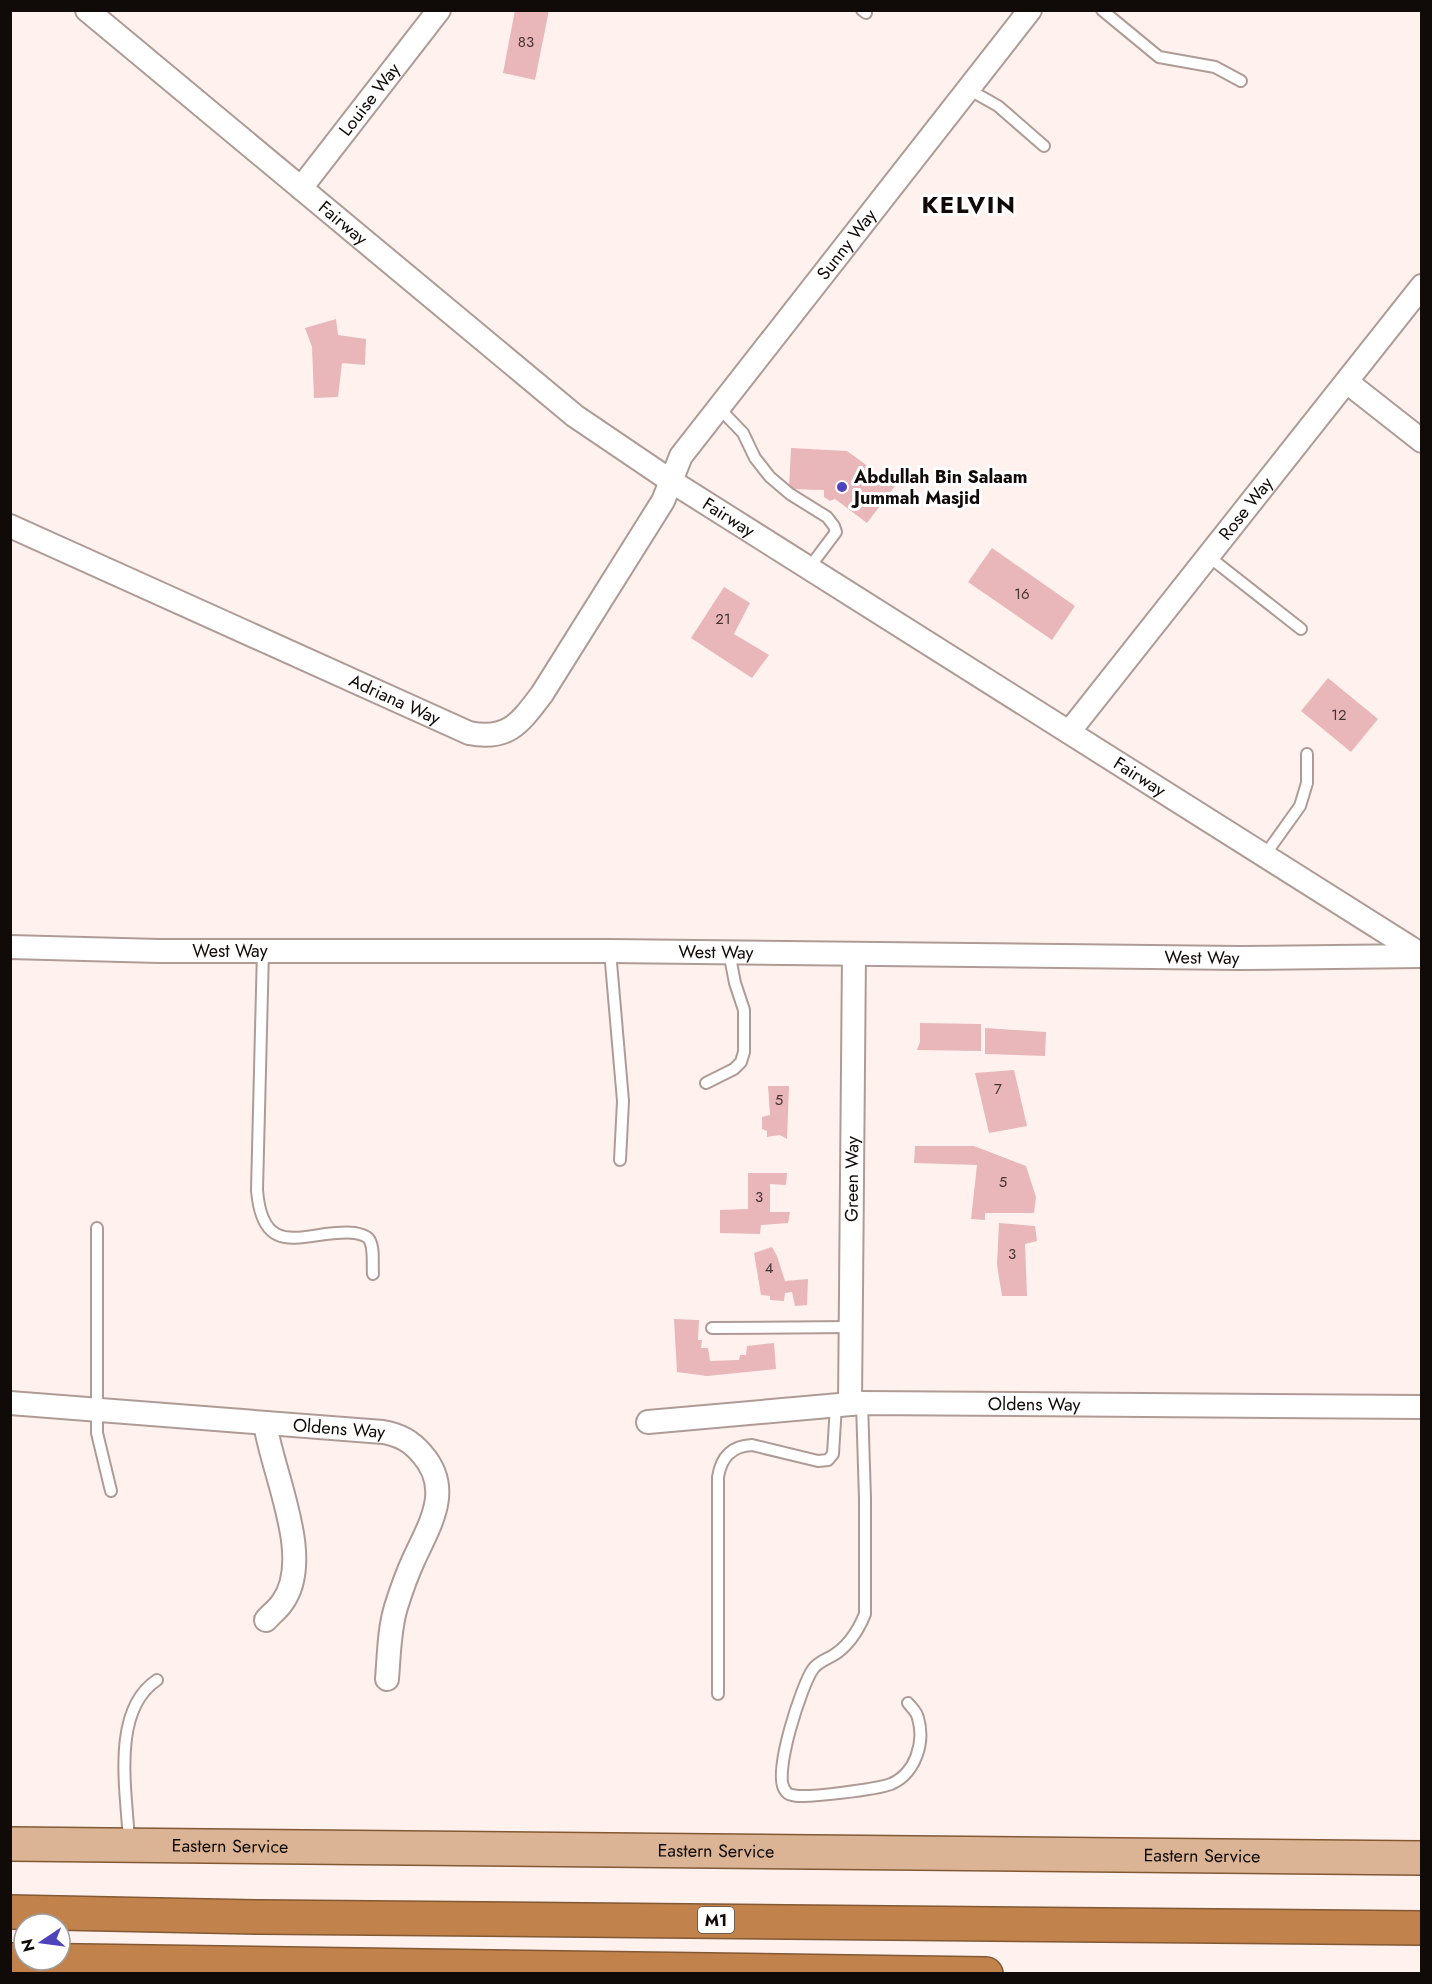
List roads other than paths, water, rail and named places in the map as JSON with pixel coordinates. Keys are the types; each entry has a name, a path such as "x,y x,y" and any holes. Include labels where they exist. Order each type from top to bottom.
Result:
{"highway":[{"name":"M1","path":"10,1912 283,1917 1422,1928"},
{"path":"10,1960 986,1974"}],"main road":[{"name":"Eastern Service","path":"10,1844 1422,1858"}],"street":[{"name":"Fairway","path":"87,10 575,416 671,481 1422,955"},
{"name":"Louise Way","path":"301,188 439,10"},
{"name":"Sunny Way","path":"671,481 681,456 1030,10"},
{"name":"Rose Way","path":"1069,732 1422,286"},
{"path":"1347,382 1422,441"},
{"name":"Adriana Way","path":"10,526 446,723 469,733 486,736 504,732 515,726 542,694 663,501 671,481"},
{"name":"West Way","path":"10,947 159,951 610,951 1240,958 1422,955"},
{"name":"Green Way","path":"849,1404 854,954"},
{"name":"Oldens Way","path":"10,1402 396,1435 407,1440 418,1449 435,1473 438,1495 430,1526 413,1562 396,1608 387,1680"},
{"name":"Oldens Way","path":"648,1422 849,1404 1422,1407"},
{"path":"265,1423 270,1452 291,1529 295,1556 292,1582 283,1602 266,1620"}],"lane":[{"path":"1102,10 1159,57 1215,67 1241,81"},
{"path":"968,89 998,106 1044,146"},
{"path":"718,408 743,433 755,458 770,477 790,494 827,517 834,526 836,532 809,568"},
{"path":"1209,556 1301,629"},
{"path":"1265,855 1300,806 1307,783 1307,754"},
{"path":"263,950 257,1190 259,1211 266,1224 278,1235 293,1239 347,1232 362,1234 369,1238 372,1245 373,1274"},
{"path":"610,951 623,1101 620,1160"},
{"path":"706,1083 734,1069 741,1062 744,1052 744,1010 735,983 729,952"},
{"path":"97,1227 97,1410 99,1445 111,1491"},
{"path":"712,1328 851,1327"},
{"path":"718,1694 717,1589 720,1466 728,1454 744,1446 752,1445 818,1461 828,1460 833,1454 849,1404"},
{"path":"849,1404 866,1553 865,1614 861,1625 848,1644 815,1665 806,1679 782,1763 782,1785 785,1791 790,1795 800,1796 856,1790 891,1784 905,1774 917,1757 921,1737 918,1716 908,1703"},
{"path":"130,1846 125,1746 136,1703 146,1687 157,1680"}],"place":[{"name":"Abdullah Bin Salaam Jummah Masjid","path":"842,487"}],"district":[{"name":"KELVIN","path":"969,205"}]}
